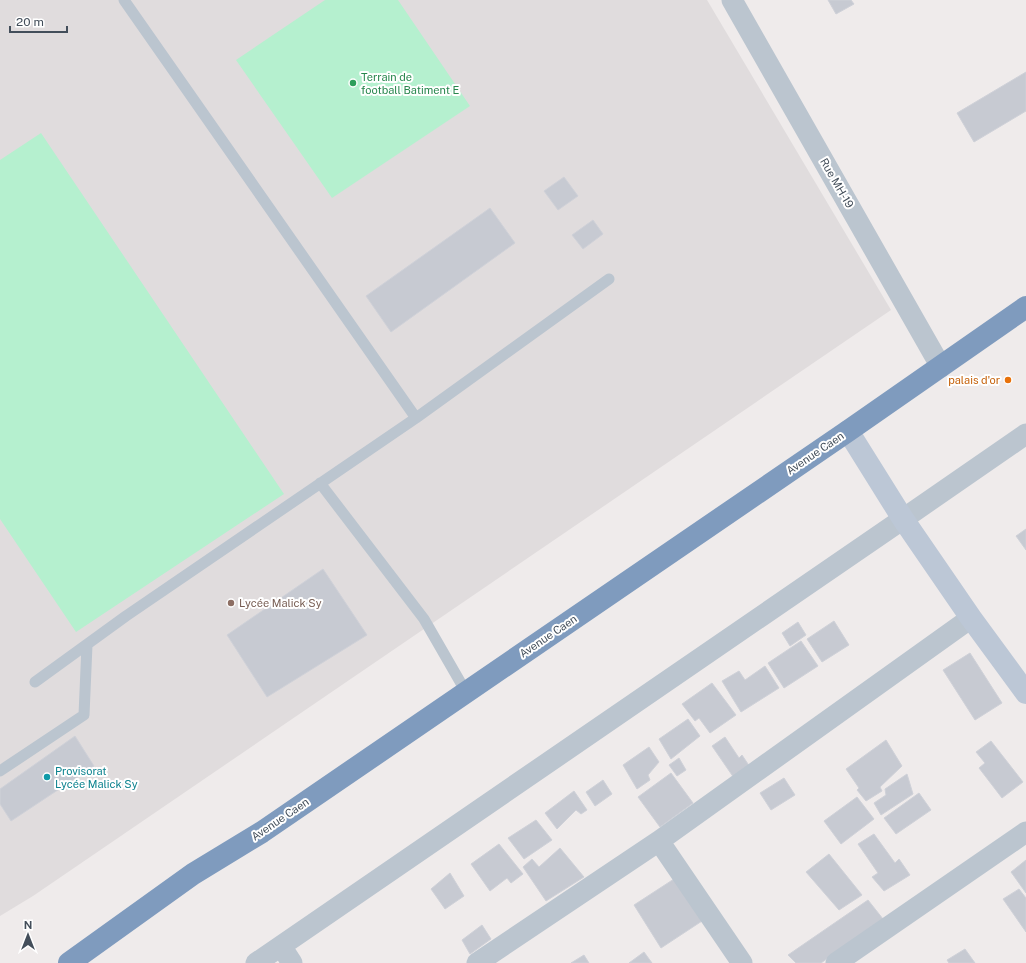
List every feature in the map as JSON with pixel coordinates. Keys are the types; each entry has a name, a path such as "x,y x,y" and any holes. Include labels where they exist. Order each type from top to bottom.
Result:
{"highway":[{"name":"Avenue Caen","path":"68,963 193,874 262,832 1026,308"}],"street":[{"name":"Rue MH-19","path":"732,0 941,366"},
{"path":"848,431 904,519 1026,694"},
{"path":"256,963 286,955 1026,434"},
{"path":"477,963 659,841 972,618"},
{"path":"836,963 1026,832"},
{"path":"659,841 742,963"}],"lane":[{"path":"124,0 416,418"},
{"path":"35,682 126,616 416,418 608,280"},
{"path":"320,483 424,619 466,692"},
{"path":"0,771 84,715 87,645"}],"shaded area":[{"name":"Lycée Malick Sy","path":"0,0 707,0 891,310 33,896 0,916"}],"green space":[{"name":"Terrain de football Batiment E","path":"325,0 398,0 470,106 332,198 236,60"},
{"path":"41,133 284,494 76,632 0,519 0,160"}],"building":[{"path":"828,0 851,0 854,4 836,14"},
{"path":"1026,72 1026,111 974,142 957,113"},
{"path":"564,177 578,196 558,210 544,191"},
{"path":"490,208 515,243 391,332 366,296"},
{"path":"593,220 603,234 583,249 572,235"},
{"path":"1026,529 1026,550 1016,536"},
{"path":"323,569 367,635 267,697 227,635"},
{"path":"834,621 849,645 822,662 807,639"},
{"path":"798,622 806,635 790,646 782,633"},
{"path":"801,641 818,666 784,688 768,663"},
{"path":"970,653 1002,703 975,720 943,670"},
{"path":"765,666 779,688 741,712 722,681 739,671 745,680"},
{"path":"712,683 736,715 710,733 699,718 695,721 682,704"},
{"path":"688,719 700,736 671,759 659,739"},
{"name":"Provisorat Lycée Malick Sy","path":"75,736 94,766 11,821 0,804 0,789"},
{"path":"725,737 739,758 742,755 750,767 734,778 712,746"},
{"path":"886,740 902,766 880,787 882,791 866,801 857,790 859,788 846,769"},
{"path":"991,741 1023,782 1002,798 979,768 985,763 976,752"},
{"path":"649,747 659,762 648,775 650,780 637,789 623,765"},
{"path":"679,758 686,770 677,776 669,765"},
{"path":"671,773 693,803 660,827 638,797"},
{"path":"907,774 913,794 881,815 874,803 886,795 885,789"},
{"path":"784,778 795,795 771,810 760,793"},
{"path":"603,780 612,794 595,806 586,792"},
{"path":"574,791 587,810 581,814 576,810 557,829 545,813"},
{"path":"919,793 931,810 896,834 884,818"},
{"path":"857,797 874,819 841,844 824,821"},
{"path":"536,820 552,840 524,859 508,838"},
{"path":"874,834 895,863 899,859 910,875 884,891 872,877 878,873 858,844"},
{"path":"499,844 523,874 511,883 507,878 490,891 471,864"},
{"path":"560,848 584,877 546,901 523,867 532,859 539,867"},
{"path":"829,854 862,895 839,910 806,872"},
{"path":"1026,860 1026,893 1011,872"},
{"path":"450,873 464,896 445,909 431,889"},
{"path":"674,879 702,921 661,948 634,905"},
{"path":"1019,889 1026,898 1026,932 1003,899"},
{"path":"868,900 883,919 821,963 796,963 788,955"},
{"path":"482,925 491,939 470,954 462,940"},
{"path":"965,949 975,963 949,963 947,960"},
{"path":"644,952 652,963 629,963"},
{"path":"584,955 589,963 571,963"}],"place":[{"name":"Terrain de football Batiment E","path":"353,83"},
{"name":"palais d'or","path":"1008,380"},
{"name":"Lycée Malick Sy","path":"231,603"},
{"name":"Provisorat Lycée Malick Sy","path":"47,777"}]}
